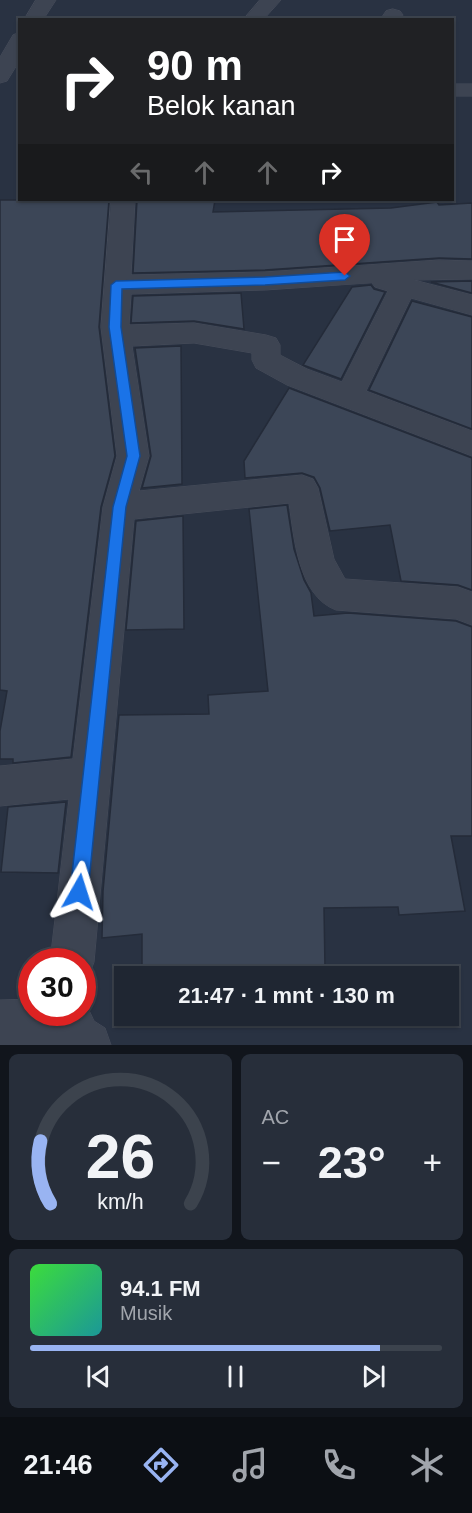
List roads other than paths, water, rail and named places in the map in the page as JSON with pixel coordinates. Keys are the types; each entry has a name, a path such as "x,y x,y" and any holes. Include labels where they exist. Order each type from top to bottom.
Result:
{"street":[{"path":"34,18 46,0"},
{"path":"254,18 271,0"},
{"path":"0,77 13,44"},
{"path":"454,90 472,90"},
{"path":"73,948 119,507 133,456 116,336 116,285 123,201"},
{"path":"116,285 265,281 439,269 472,270"},
{"path":"365,275 472,305"},
{"path":"349,397 403,286"},
{"path":"116,336 194,333 266,345 266,360 297,377 472,444"},
{"path":"119,507 302,488 319,570 336,594 458,603 472,609"},
{"path":"0,786 91,777"},
{"path":"0,1023 76,1027"}]}
